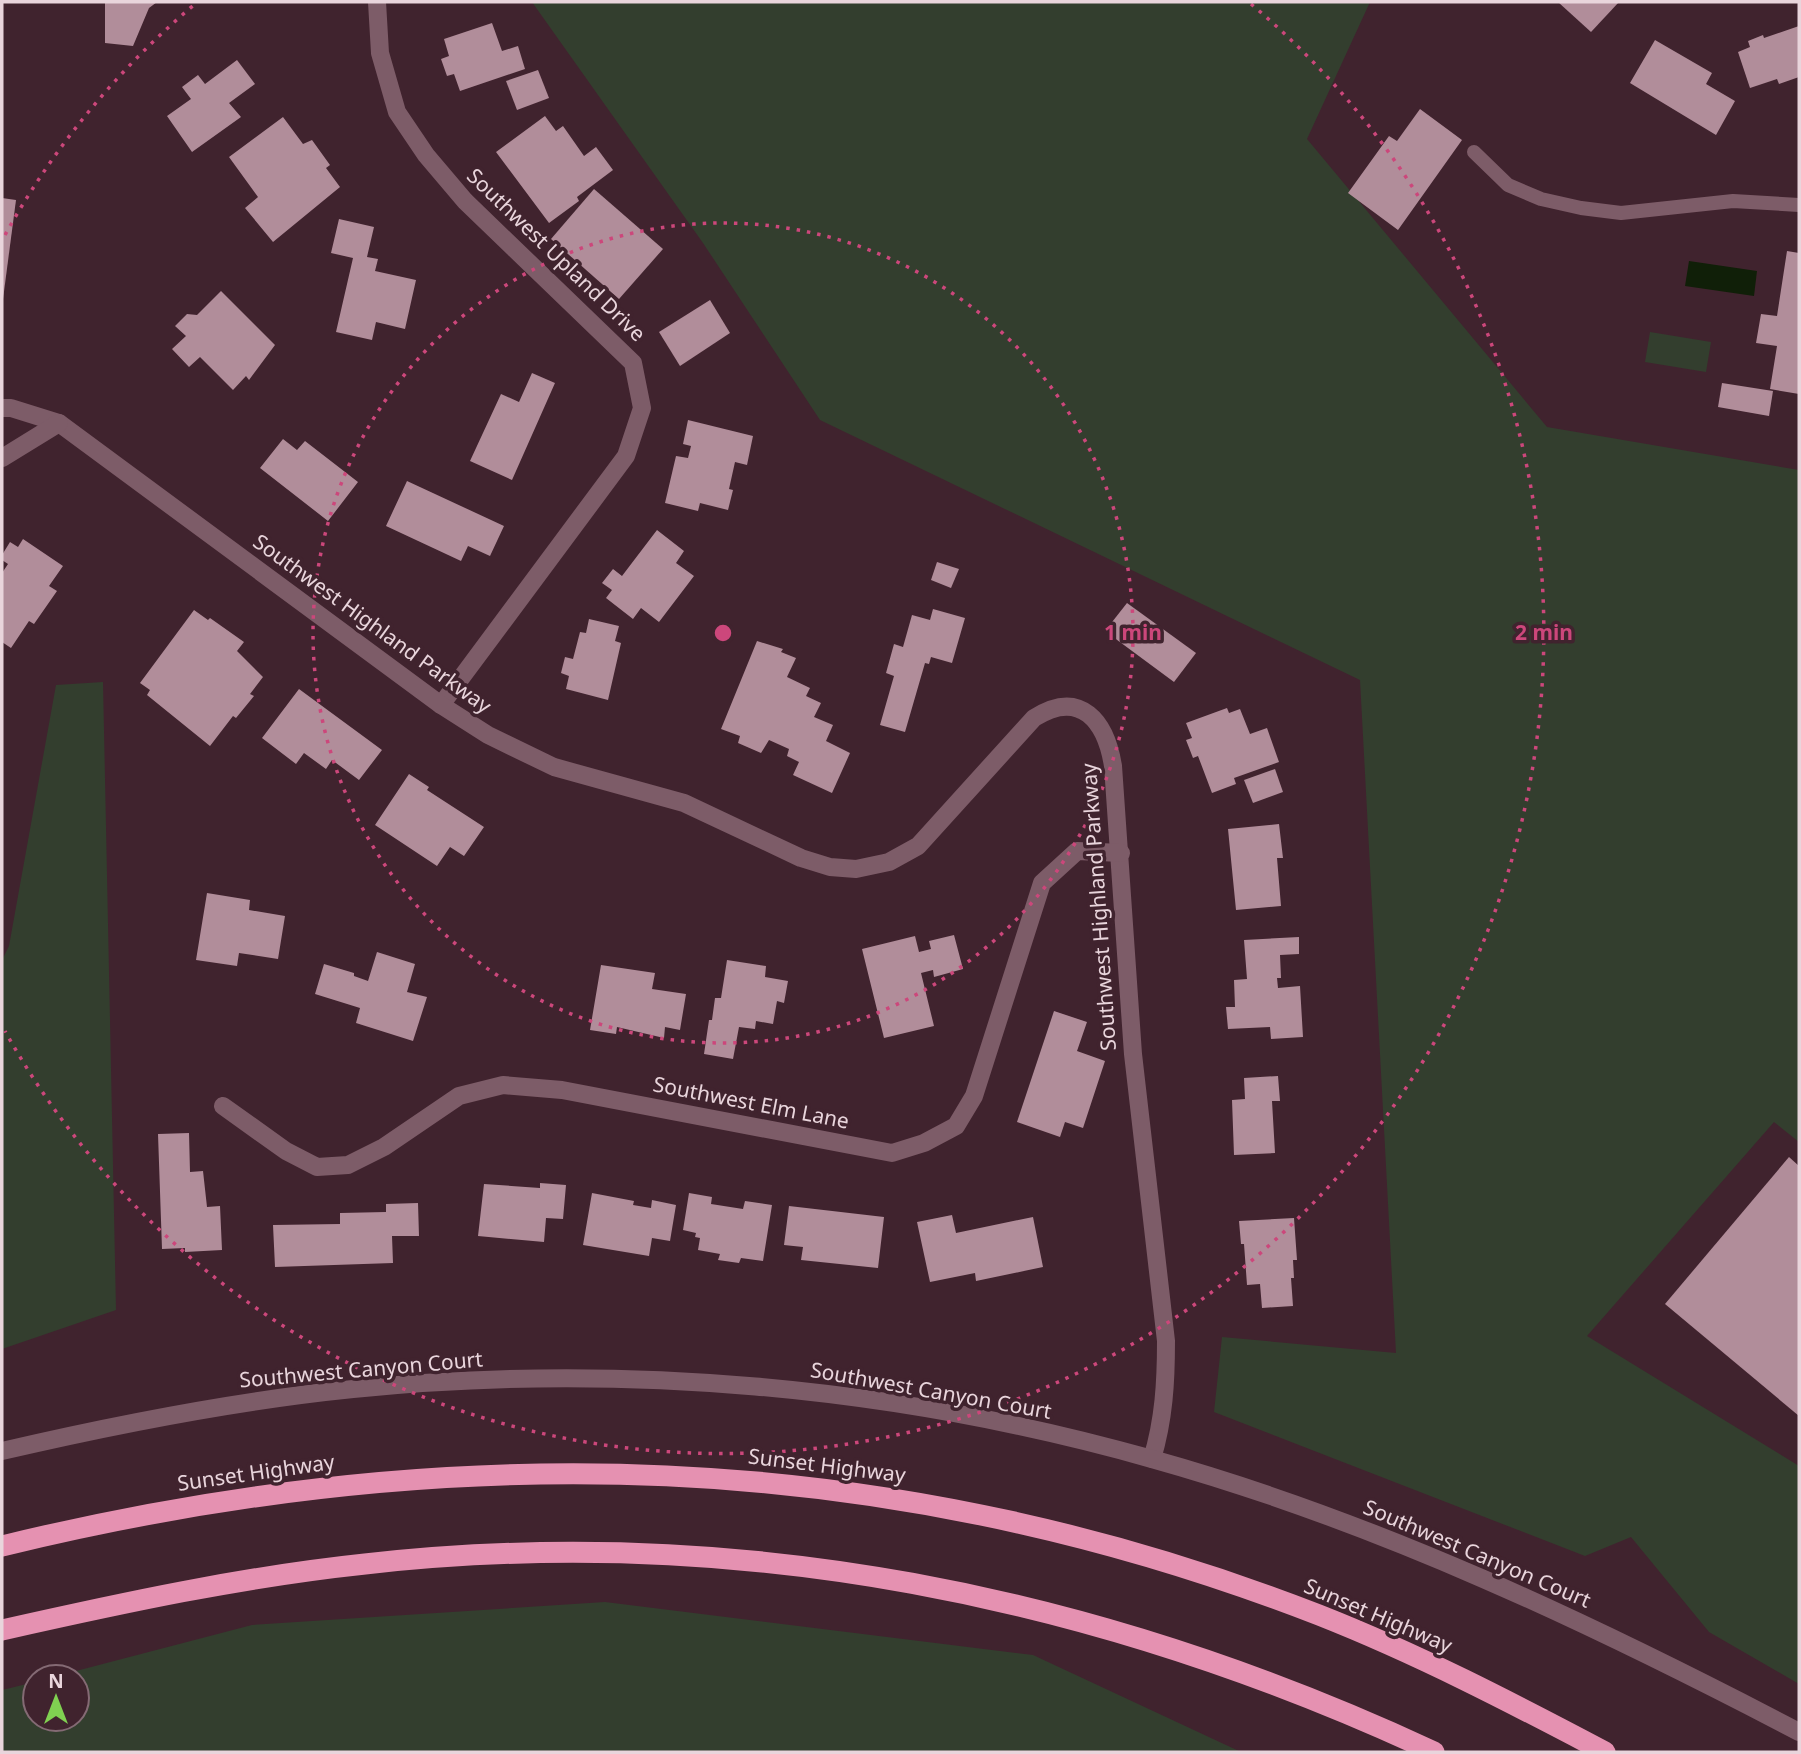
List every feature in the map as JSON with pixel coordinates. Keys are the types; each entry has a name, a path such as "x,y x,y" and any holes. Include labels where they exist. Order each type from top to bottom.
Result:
{"highway":[{"name":"Sunset Highway","path":"2,1546 89,1526 202,1505 339,1486 434,1477 553,1472 659,1475 812,1486 927,1503 993,1517 1167,1562 1321,1616 1402,1651 1605,1752"},
{"path":"2,1630 210,1585 366,1563 441,1557 573,1553 762,1562 903,1581 978,1595 1120,1632 1261,1679 1321,1702 1434,1752"}],"street":[{"name":"Southwest Upland Drive","path":"377,2 380,53 397,112 426,155 465,201 633,363 642,408 626,456 442,705"},
{"name":"Southwest Highland Parkway","path":"2,408 11,408 59,423 442,705 488,735 554,767 589,779 626,786 684,803 801,858 830,867 856,869 889,862 918,846 1034,718 1046,710 1062,707 1079,709 1093,716 1102,727 1109,745 1121,853 1133,1054 1166,1341 1166,1389 1161,1430 1152,1459"},
{"path":"2,458 59,423"},
{"name":"Southwest Elm Lane","path":"223,1106 286,1151 317,1167 348,1166 384,1147 460,1097 503,1084 562,1090 892,1153 924,1143 956,1126 974,1096 1042,883 1077,851 1121,853"},
{"name":"Southwest Canyon Court","path":"2,1451 129,1423 252,1402 353,1389 453,1381 604,1379 806,1391 896,1404 992,1421 1152,1459 1308,1509 1451,1565 1645,1653 1799,1732"}],"lane":[{"path":"1474,152 1507,185 1541,199 1581,208 1621,213 1702,202 1799,205"}],"shaded area":[{"path":"532,2 1370,2 1307,139 1547,427 1799,470 1799,1142 1774,1122 1587,1336 1799,1466 1799,1684 1709,1632 1631,1537 1585,1556 1214,1412 1222,1337 1396,1353 1360,680 820,420 703,243"},
{"path":"1689,261 1757,271 1754,296 1685,286"},
{"path":"1650,332 1711,342 1706,372 1645,362"},
{"path":"103,682 116,1310 2,1349 2,960 9,946 56,685"},
{"path":"605,1602 1033,1655 1241,1752 2,1752 2,1690 21,1685 21,1733 91,1733 91,1667 252,1625"}],"building":[{"path":"105,2 157,2 149,8 133,46 105,43"},
{"path":"1558,2 1619,2 1591,32"},
{"path":"492,23 502,51 518,46 525,69 460,91 454,74 447,76 441,59 449,56 444,39"},
{"path":"1799,26 1799,77 1779,84 1777,79 1750,88 1738,52 1750,47 1748,41"},
{"path":"1655,40 1712,73 1706,84 1735,101 1716,135 1630,83"},
{"path":"237,60 255,84 229,103 241,117 192,152 167,116 191,99 182,87 198,75 205,84"},
{"path":"538,70 549,98 517,110 506,81"},
{"path":"1420,109 1462,140 1398,230 1348,193 1389,136 1397,141"},
{"path":"545,116 556,131 563,126 584,156 596,147 613,170 577,197 579,201 549,223 496,152"},
{"path":"283,117 303,144 312,140 330,165 326,168 340,187 273,242 245,208 258,197 229,157"},
{"path":"594,189 663,249 619,299 551,239"},
{"path":"2,198 16,200 3,299 2,299"},
{"path":"339,219 374,227 367,257 378,259 375,271 416,280 405,329 376,322 372,340 336,332 353,258 331,253"},
{"path":"1787,251 1799,253 1799,394 1770,389 1777,346 1756,343 1761,314 1777,316"},
{"path":"221,291 275,345 249,380 246,376 233,390 200,357 189,367 172,349 186,336 175,326 187,314 197,315"},
{"path":"710,300 730,333 680,366 659,332"},
{"path":"532,373 555,383 512,480 470,461 501,394 519,402"},
{"path":"1722,383 1773,391 1769,416 1718,407"},
{"path":"688,420 753,436 747,465 735,462 728,510 700,503 698,511 665,503 676,456 688,458 691,446 683,444"},
{"path":"283,439 297,450 305,441 358,482 328,521 260,468"},
{"path":"407,481 504,526 490,556 468,546 461,561 386,526"},
{"path":"657,530 684,551 676,563 694,576 659,622 641,608 633,619 606,598 612,590 602,583 613,569 622,576"},
{"path":"23,539 63,566 49,586 57,591 34,624 29,621 11,648 2,642 2,573 8,564 2,560 2,555 10,542 18,547"},
{"path":"937,562 959,569 951,588 931,580"},
{"path":"1127,603 1196,653 1174,682 1105,631"},
{"path":"933,609 965,618 952,663 931,657 929,664 925,663 905,732 880,725 894,676 886,673 894,644 903,647 912,615 930,620"},
{"path":"194,610 244,642 237,651 263,677 250,694 254,696 236,718 233,716 210,746 147,695 150,690 140,683"},
{"path":"589,619 619,626 615,641 621,643 608,700 566,689 569,676 561,673 565,657 573,659 580,632 586,633"},
{"path":"757,641 783,649 781,652 796,658 787,677 810,688 806,696 821,703 814,717 833,725 826,741 850,753 832,793 793,775 799,762 787,756 789,749 769,740 761,753 738,743 740,736 721,729"},
{"path":"299,689 382,750 359,780 332,760 326,769 304,753 296,764 262,738"},
{"path":"1227,708 1229,713 1240,709 1250,734 1267,728 1279,762 1234,778 1236,784 1212,793 1198,756 1193,758 1186,740 1192,738 1186,723"},
{"path":"1275,769 1283,792 1253,803 1244,780"},
{"path":"409,774 429,787 427,790 484,827 464,856 450,847 437,866 375,825"},
{"path":"1279,824 1283,858 1277,858 1281,906 1236,910 1228,829"},
{"path":"207,893 250,900 249,910 285,916 278,959 239,953 237,966 196,960"},
{"path":"954,935 963,969 934,977 933,970 921,973 934,1026 884,1038 862,949 915,936 919,952 931,949 929,941"},
{"path":"1299,937 1299,954 1280,955 1281,978 1277,978 1278,988 1300,986 1303,1037 1271,1039 1270,1027 1228,1029 1226,1007 1235,1007 1234,980 1247,979 1244,940"},
{"path":"377,952 415,964 407,992 427,997 413,1041 356,1023 360,1008 315,994 324,964 354,973 354,976 368,981"},
{"path":"727,960 766,966 765,977 788,981 784,1003 777,1001 773,1024 756,1021 755,1029 739,1027 733,1059 704,1054 709,1020 712,1020 715,998 721,998"},
{"path":"601,965 655,973 652,989 686,994 680,1030 665,1027 664,1038 617,1027 616,1034 590,1030"},
{"path":"1054,1011 1087,1022 1077,1051 1105,1061 1083,1128 1065,1122 1060,1137 1017,1122"},
{"path":"1278,1076 1280,1101 1272,1101 1275,1153 1234,1155 1232,1100 1245,1099 1244,1078"},
{"path":"189,1133 190,1172 203,1171 207,1207 220,1206 222,1250 185,1252 185,1248 162,1249 158,1134"},
{"path":"1789,1157 1799,1166 1799,1416 1665,1304"},
{"path":"540,1183 566,1185 563,1219 546,1218 544,1242 478,1236 484,1184 540,1188"},
{"path":"592,1193 634,1201 633,1205 651,1208 652,1200 676,1205 670,1241 652,1238 649,1256 583,1245"},
{"path":"689,1193 712,1197 711,1204 743,1209 745,1201 772,1205 763,1261 741,1258 739,1263 718,1260 720,1254 698,1250 700,1238 695,1237 696,1233 683,1230"},
{"path":"418,1203 419,1236 392,1236 393,1263 275,1267 273,1225 340,1224 340,1213 386,1212 386,1204"},
{"path":"789,1206 884,1217 878,1268 801,1260 803,1247 784,1245"},
{"path":"952,1215 956,1233 1033,1217 1043,1267 976,1281 975,1273 930,1282 917,1222"},
{"path":"1294,1218 1297,1260 1293,1260 1294,1278 1291,1278 1293,1306 1262,1308 1260,1284 1247,1285 1244,1244 1241,1244 1239,1221"}]}
